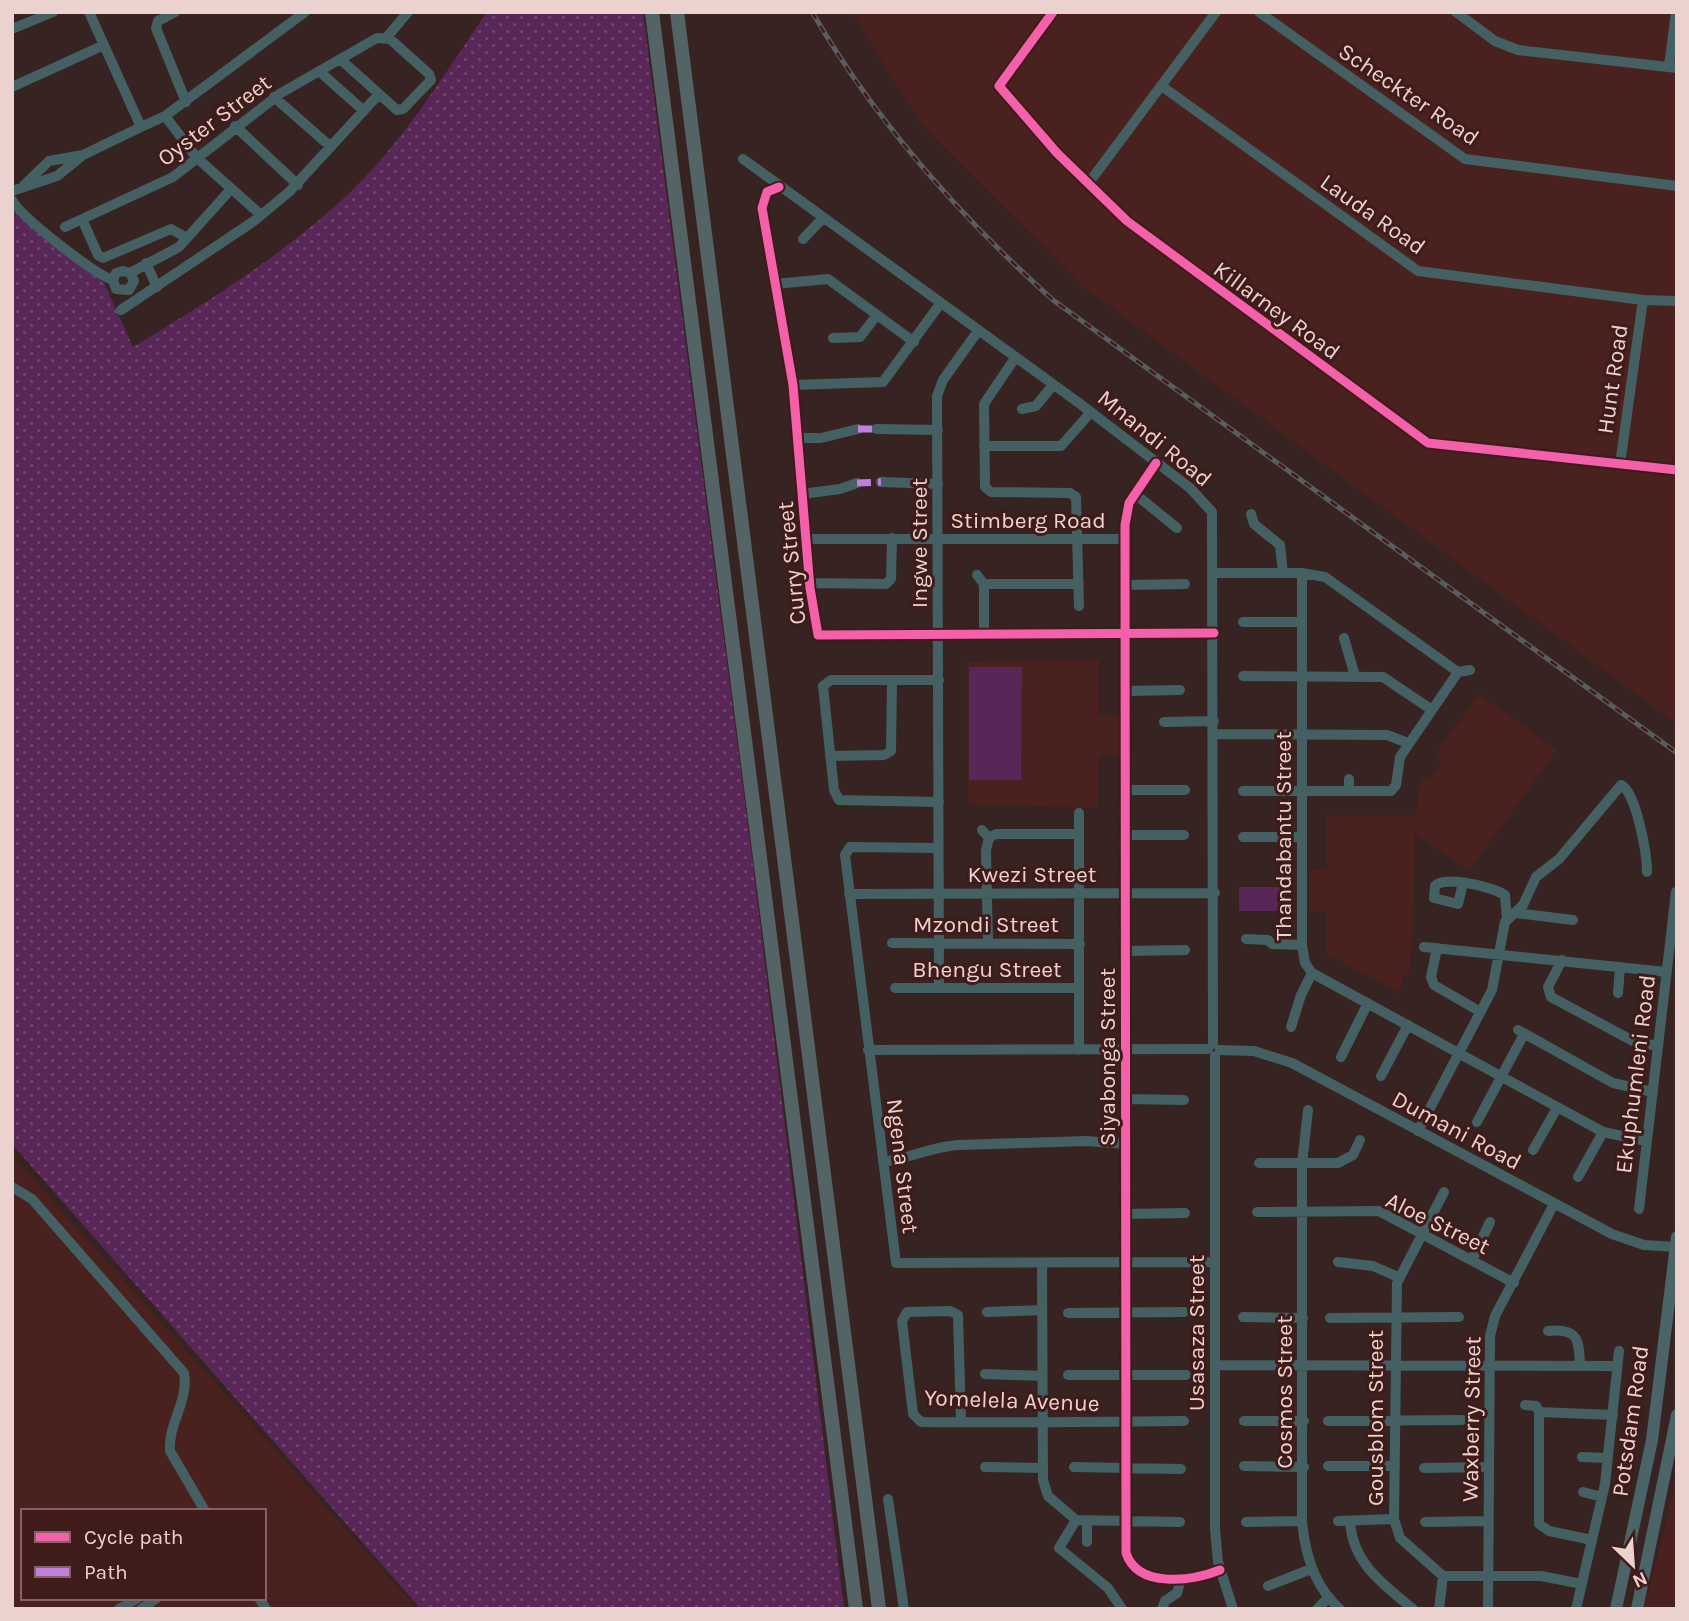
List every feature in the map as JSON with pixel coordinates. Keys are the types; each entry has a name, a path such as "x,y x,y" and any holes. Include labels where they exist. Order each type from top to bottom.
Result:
{"highway":[{"path":"652,12 856,1609"},
{"path":"677,12 879,1609"}],"main road":[{"name":"Potsdam Road","path":"1616,1609 1653,1440 1676,1244"},
{"name":"Potsdam Road","path":"1637,1609 1677,1415"}],"street":[{"path":"12,29 35,15 53,12"},
{"path":"89,12 141,127"},
{"path":"175,12 158,21 156,32 187,102"},
{"path":"12,191 67,171 83,155 165,116 304,12"},
{"name":"Oyster Street","path":"65,227 168,179 274,97 385,37 408,12"},
{"name":"Killarney Road","path":"1053,12 999,86 1029,123 1088,184 1150,241 1428,443 1677,470"},
{"path":"1088,184 1163,87 1216,12"},
{"name":"Scheckter Road","path":"1259,12 1465,159 1677,186"},
{"path":"1456,12 1495,41 1518,50 1673,67 1676,12"},
{"path":"340,60 401,111 431,80 429,74 385,37"},
{"path":"12,87 104,45"},
{"path":"319,71 364,111"},
{"name":"Lauda Road","path":"1163,87 1418,271 1643,300 1677,301"},
{"path":"121,310 261,215 298,184 379,94"},
{"path":"274,97 331,148"},
{"path":"165,116 197,158 261,215"},
{"path":"235,126 298,184"},
{"path":"23,186 50,161 64,156 83,155"},
{"name":"Mnandi Road","path":"743,159 1091,412 1202,498 1212,512 1214,1050"},
{"name":"Curry Street","path":"779,187 767,192 762,208 793,385 809,583 818,635 1214,633"},
{"path":"113,280 119,271 130,273 175,249 231,189"},
{"path":"12,200 22,214 97,272 113,280 116,289 126,291 133,285 130,273"},
{"path":"82,219 98,255 103,258 171,229 187,238"},
{"path":"803,239 822,219"},
{"path":"146,263 157,287"},
{"path":"775,284 828,279 914,342"},
{"name":"Hunt Road","path":"1620,464 1643,300"},
{"path":"793,385 883,382 940,304"},
{"path":"834,338 860,337 877,315"},
{"name":"Ingwe Street","path":"939,988 937,539 940,386 978,331"},
{"path":"1015,358 985,401 986,489 991,492 1074,494 1078,499 1079,606"},
{"path":"1023,409 1039,404 1053,385"},
{"path":"984,446 1061,446 1091,412"},
{"path":"798,438 821,438 858,429"},
{"path":"876,429 938,430"},
{"name":"Siyabonga Street","path":"1156,463 1126,513 1125,539 1126,1553 1136,1570 1149,1577 1205,1576 1220,1570"},
{"path":"881,482 938,484"},
{"path":"802,494 840,489 857,483"},
{"path":"1135,494 1178,528"},
{"path":"1251,514 1254,524 1280,545 1283,573"},
{"path":"809,583 886,584 891,579 892,538"},
{"name":"Stimberg Road","path":"806,539 1125,539"},
{"path":"1214,573 1319,575 1458,672 1470,670"},
{"name":"Thandabantu Street","path":"1302,573 1303,944 1305,963 1312,973"},
{"path":"984,634 980,579 1079,584"},
{"path":"1126,585 1185,584"},
{"path":"1243,622 1302,622"},
{"path":"1344,638 1355,676"},
{"path":"1243,791 1391,791 1396,785 1400,757 1458,672"},
{"path":"1243,676 1355,676 1389,679 1432,710"},
{"path":"939,680 831,680 824,683 834,790 842,803 939,802"},
{"path":"830,756 884,755 891,751 892,680"},
{"path":"1126,691 1180,690"},
{"path":"1164,722 1214,721"},
{"path":"1214,734 1387,735 1408,743"},
{"path":"1349,779 1349,791"},
{"path":"1418,1131 1492,990 1509,919 1537,875 1559,859 1622,785 1628,790 1639,824 1647,872"},
{"path":"1126,790 1185,790"},
{"path":"1079,813 1079,1050"},
{"path":"988,942 985,834 1079,834"},
{"path":"1032,846 1033,834"},
{"path":"1126,835 1184,835"},
{"path":"1243,837 1302,837"},
{"name":"Ngena Street","path":"938,848 850,847 845,860 896,1263 1215,1262"},
{"path":"1463,883 1503,894 1509,919"},
{"name":"Ekuphumleni Road","path":"1639,1209 1676,892"},
{"name":"Kwezi Street","path":"849,894 1215,893"},
{"path":"1509,919 1573,920"},
{"path":"1246,939 1268,940 1272,944 1303,944"},
{"name":"Mzondi Street","path":"892,943 1080,944"},
{"path":"1424,947 1666,972"},
{"path":"1437,948 1431,977 1434,985 1479,1012"},
{"path":"1126,951 1185,950"},
{"path":"1562,960 1548,987 1550,997 1633,1041 1657,1046"},
{"path":"1618,993 1620,967"},
{"path":"1291,1027 1301,995 1312,973 1603,1132 1646,1141"},
{"name":"Bhengu Street","path":"895,988 1078,988"},
{"path":"1341,1057 1368,1003"},
{"path":"1381,1076 1408,1025"},
{"path":"1477,1122 1521,1032 1614,1083 1653,1092"},
{"name":"Usasaza Street","path":"1214,1050 1215,1529 1220,1570 1233,1609"},
{"name":"Dumani Road","path":"868,1051 1254,1051 1292,1063 1622,1239 1676,1244"},
{"path":"1127,1100 1184,1100"},
{"path":"1533,1150 1557,1108"},
{"name":"Cosmos Street","path":"1308,1110 1302,1164 1302,1521 1311,1569 1340,1609"},
{"path":"1578,1177 1603,1132"},
{"path":"1259,1163 1344,1161 1353,1155 1360,1140"},
{"path":"883,1162 908,1158 938,1147 958,1145 1086,1141 1127,1144"},
{"path":"12,1187 32,1199 184,1373 185,1397 169,1440 170,1451 204,1509"},
{"name":"Gousblom Street","path":"1443,1576 1400,1538 1394,1519 1395,1318 1398,1277 1444,1192"},
{"name":"Waxberry Street","path":"1488,1609 1489,1366 1492,1326 1554,1204"},
{"name":"Aloe Street","path":"1257,1212 1380,1211 1514,1283"},
{"path":"1126,1214 1185,1213"},
{"path":"1472,1260 1490,1222"},
{"path":"1338,1262 1373,1266 1398,1277"},
{"path":"1042,1263 1042,1422 1046,1494 1082,1521 1180,1522"},
{"path":"987,1311 1042,1310"},
{"name":"Yomelela Avenue","path":"961,1422 960,1322 957,1313 911,1311 903,1314 914,1417 921,1422 961,1422 1126,1422 1184,1421"},
{"path":"1068,1313 1184,1312"},
{"path":"1243,1317 1303,1318"},
{"path":"1330,1318 1459,1317"},
{"path":"1548,1331 1565,1331 1575,1336 1579,1343 1580,1365"},
{"path":"1576,1609 1602,1497 1619,1351"},
{"path":"1216,1364 1395,1367 1617,1366"},
{"path":"985,1374 1042,1376"},
{"path":"1068,1375 1186,1375"},
{"path":"1525,1405 1536,1406 1539,1412 1539,1524 1549,1531 1592,1540"},
{"path":"1539,1412 1613,1415"},
{"path":"1328,1421 1462,1420"},
{"path":"1244,1421 1304,1421"},
{"path":"1582,1457 1607,1458"},
{"path":"1244,1466 1304,1467"},
{"path":"1328,1466 1395,1466"},
{"path":"985,1467 1043,1468"},
{"path":"1074,1467 1181,1469"},
{"path":"1424,1468 1489,1467"},
{"path":"1583,1492 1602,1497"},
{"path":"888,1499 904,1609"},
{"path":"1338,1521 1394,1519"},
{"path":"1082,1521 1087,1542"},
{"path":"1082,1521 1059,1548 1108,1588 1122,1609"},
{"path":"1245,1522 1302,1521"},
{"path":"1350,1521 1353,1541 1365,1565 1413,1609"},
{"path":"1425,1522 1489,1521"},
{"path":"1268,1586 1311,1569"},
{"path":"1439,1609 1443,1576 1541,1576 1582,1584"},
{"path":"1162,1609 1165,1601 1177,1593 1181,1578"},
{"path":"1317,1609 1329,1597"},
{"path":"119,1609 135,1600"}],"shaded area":[{"path":"487,12 643,12 752,857 844,1609 421,1609 12,1144 12,210 104,283 133,347 269,259 343,199 402,133"},
{"path":"852,12 1677,12 1677,724 1082,286 920,123"},
{"path":"1099,660 1099,715 1119,715 1119,755 1099,755 1098,808 968,804 967,662"},
{"path":"969,667 1022,667 1021,780 969,780"},
{"path":"1479,694 1557,750 1469,871 1415,833 1412,947 1409,974 1404,976 1399,993 1327,954 1327,912 1309,912 1309,870 1327,869 1327,815 1416,815 1421,778 1430,779 1441,763 1437,752"},
{"path":"1239,887 1281,887 1281,911 1239,911"},
{"path":"12,1155 417,1609 12,1609"},
{"path":"1677,1466 1677,1609 1644,1609 1672,1496"}],"railway":[{"path":"812,12 863,91 921,165 984,235 1053,300 1677,753"}],"marked path":[{"path":"858,429 876,429"},
{"path":"857,483 881,482"}],"cycle path":[{"path":"1053,12 999,86 1057,153 1127,221 1428,443 1677,470"},
{"path":"779,187 767,192 762,208 793,385 810,588 818,635 1214,633"},
{"path":"1156,463 1129,503 1125,525 1126,1553 1132,1565 1154,1577 1181,1579 1220,1570"}]}
